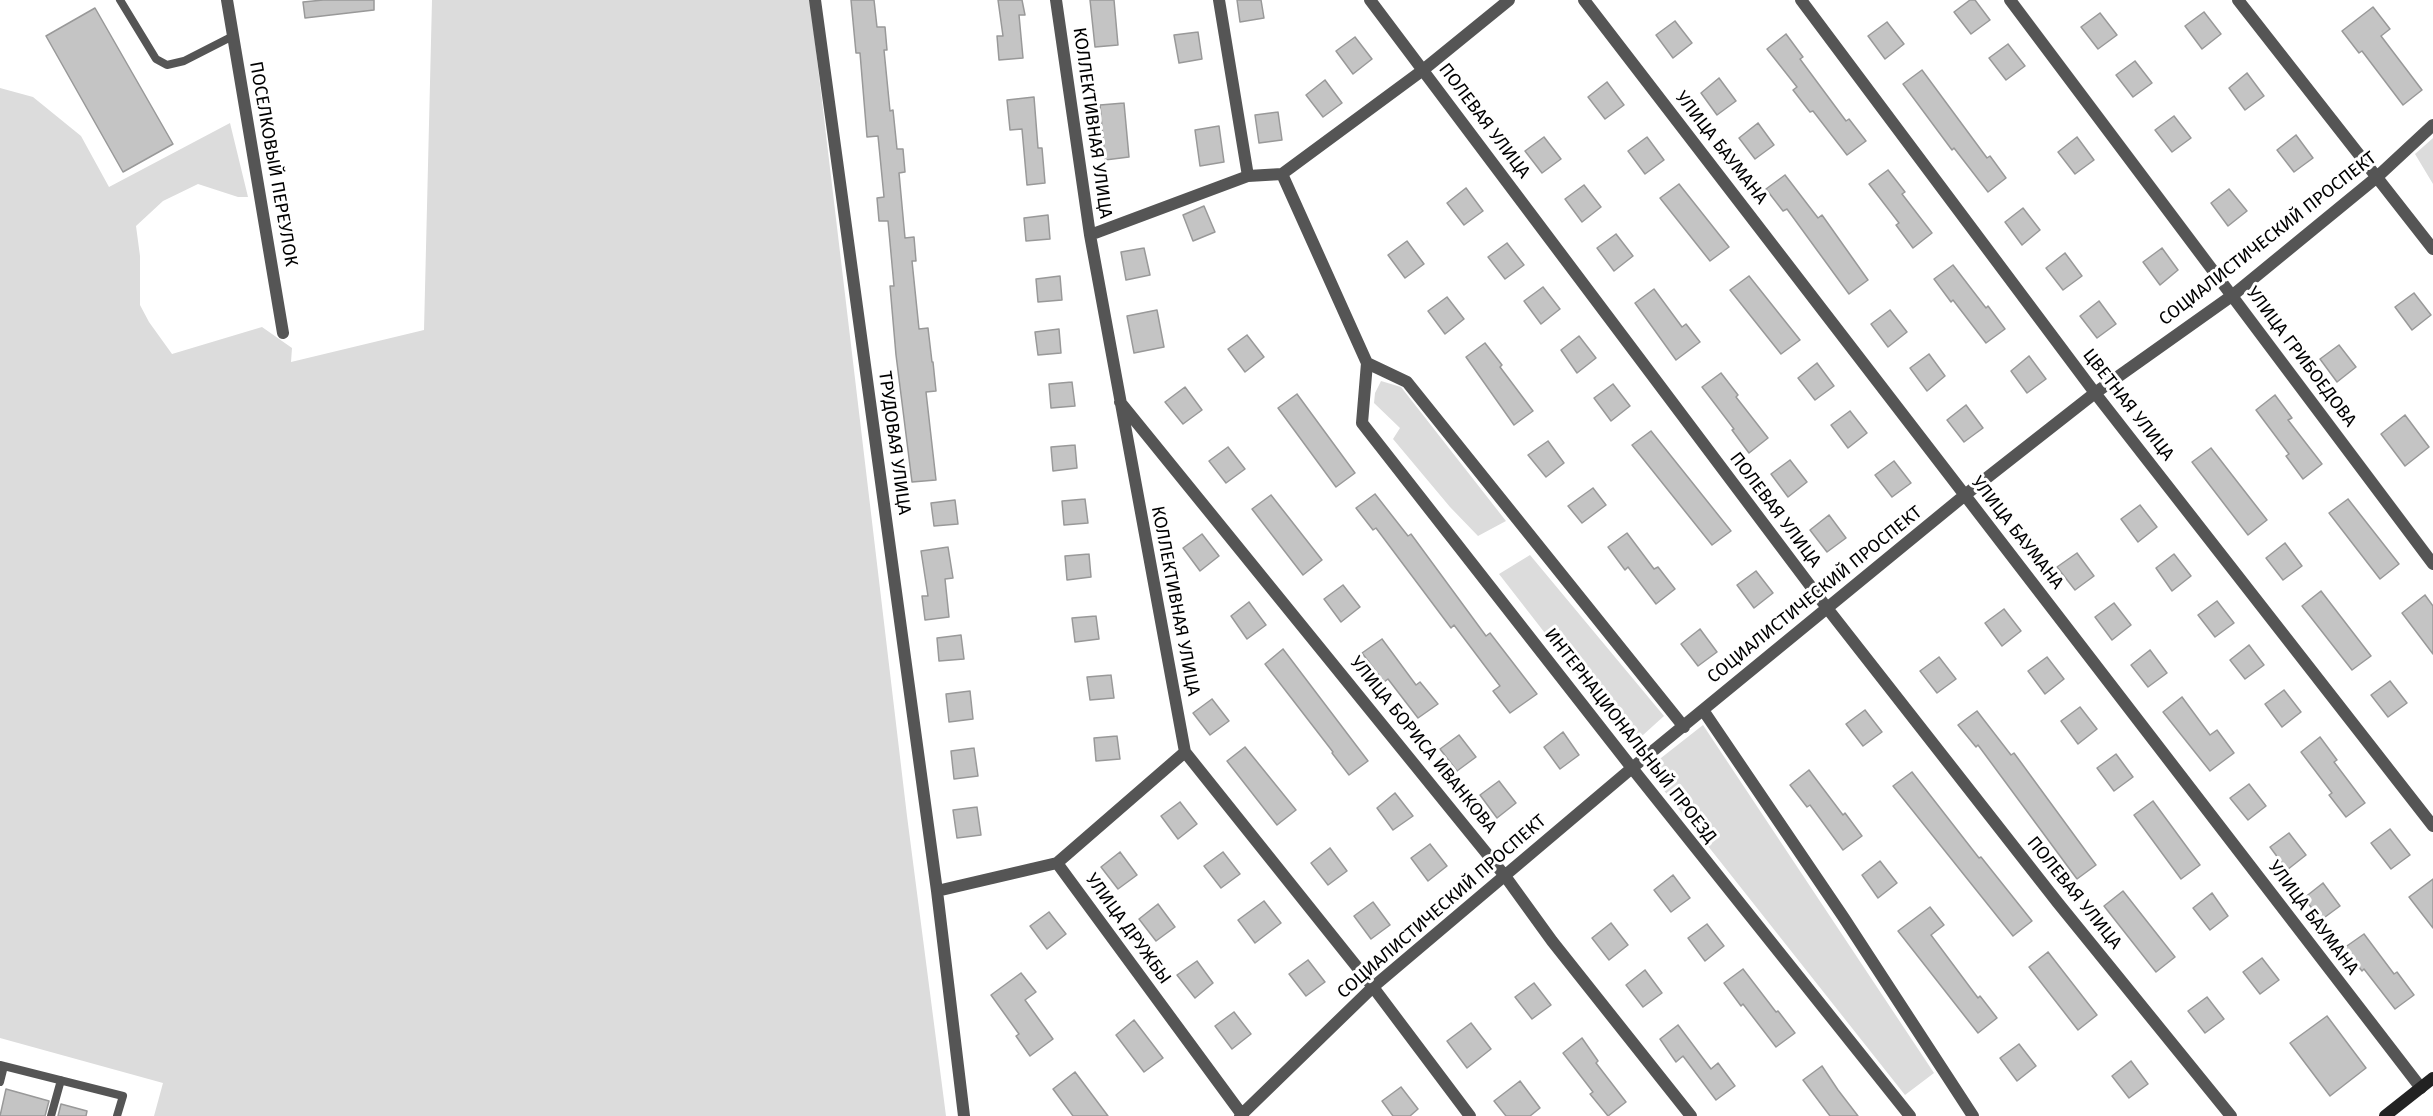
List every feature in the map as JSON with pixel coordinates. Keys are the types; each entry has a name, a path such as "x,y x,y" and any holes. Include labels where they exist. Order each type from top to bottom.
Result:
{"main road":[{"path":"2385,1116 2433,1078"}],"street":[{"name":"ПОСЕЛКОВЫЙ ПЕРЕУЛОК","path":"226,0 283,333"},
{"name":"ТРУДОВАЯ УЛИЦА","path":"816,0 937,891 964,1116"},
{"name":"КОЛЛЕКТИВНАЯ УЛИЦА","path":"1056,0 1090,236 1185,752 1373,987 1470,1116"},
{"path":"1218,0 1248,176"},
{"name":"ПОЛЕВАЯ УЛИЦА","path":"1370,0 1827,608 2051,894 2231,1116"},
{"path":"1090,236 1248,176 1282,174 1423,70 1509,0"},
{"name":"УЛИЦА БАУМАНА","path":"1584,0 2421,1088"},
{"name":"ЦВЕТНАЯ УЛИЦА","path":"1801,0 2096,393 2433,826"},
{"name":"УЛИЦА ГРИБОЕДОВА","path":"2010,0 2433,564"},
{"path":"2238,0 2433,249"},
{"name":"СОЦИАЛИСТИЧЕСКИЙ ПРОСПЕКТ","path":"1241,1115 1373,987 1632,768 1965,495 2096,393 2233,295 2377,177 2433,125"},
{"path":"1282,174 1368,363 1407,382 1684,727"},
{"name":"ИНТЕРНАЦИОНАЛЬНЫЙ ПРОЕЗД","path":"1368,363 1362,423 1632,768 1910,1116"},
{"name":"УЛИЦА БОРИСА ИВАНКОВА","path":"1119,401 1505,876 1552,940 1691,1116"},
{"path":"1703,710 1973,1116"},
{"path":"937,891 1057,863 1185,752"},
{"name":"УЛИЦА ДРУЖБЫ","path":"1057,863 1241,1115"}],"lane":[{"path":"120,0 156,59 167,65 184,61 233,36"},
{"path":"0,1082 2,1066 123,1096 117,1116"},
{"path":"51,1116 61,1080"}],"shaded area":[{"path":"432,0 810,0 907,816 946,1116 154,1116 163,1083 0,1038 0,88 33,97 81,136 109,187 230,123 248,197 238,197 198,184 163,201 136,226 140,256 140,305 172,354 262,327 292,348 291,362 424,330"},
{"path":"2433,138 2433,184 2415,154"},
{"path":"1381,381 1401,387 1506,521 1478,536 1450,507 1393,439 1400,428 1374,403 1375,393"},
{"path":"1530,555 1664,716 1632,745 1499,574"},
{"path":"1703,725 1934,1073 1905,1095 1647,769"}],"building":[{"path":"374,0 374,10 305,18 303,2"},
{"path":"851,0 874,0 877,27 885,27 887,50 884,50 890,111 893,110 897,149 903,149 905,172 899,173 905,238 914,237 916,261 912,261 919,329 928,328 933,362 936,391 926,392 936,480 912,482 896,355 890,286 894,286 888,221 879,221 877,198 884,197 878,136 867,137 860,53 856,53"},
{"path":"998,0 1022,0 1025,15 1019,15 1023,58 999,60 997,36 1003,36"},
{"path":"1090,0 1114,0 1118,45 1095,47"},
{"path":"1237,0 1261,0 1264,18 1240,22"},
{"path":"1970,0 1975,0 1990,20 1971,34 1954,12"},
{"path":"2373,7 2390,29 2381,36 2422,90 2403,105 2362,51 2359,53 2342,31"},
{"path":"95,8 173,144 123,172 46,36"},
{"path":"2204,12 2221,34 2202,49 2185,26"},
{"path":"2100,13 2117,35 2098,49 2081,27"},
{"path":"1675,21 1692,43 1673,58 1656,35"},
{"path":"1887,22 1904,44 1885,59 1868,36"},
{"path":"1198,32 1202,59 1179,63 1174,35"},
{"path":"1786,34 1803,57 1800,59 1846,121 1849,119 1866,141 1847,155 1813,111 1810,112 1793,90 1797,87 1767,49"},
{"path":"1355,37 1372,59 1353,74 1336,51"},
{"path":"2008,44 2025,66 2006,80 1989,58"},
{"path":"2135,61 2152,83 2133,97 2116,75"},
{"path":"1922,70 1987,158 1990,156 2006,178 1988,192 1954,148 1952,150 1903,84"},
{"path":"2247,73 2264,96 2245,110 2229,88"},
{"path":"1719,78 1736,101 1717,115 1701,93"},
{"path":"1325,80 1342,103 1323,117 1306,95"},
{"path":"1607,82 1624,105 1605,119 1588,97"},
{"path":"1034,97 1038,148 1042,148 1045,183 1027,185 1022,129 1010,130 1007,100"},
{"path":"1124,103 1129,157 1105,160 1100,105"},
{"path":"1278,112 1282,140 1259,143 1255,115"},
{"path":"2174,116 2191,138 2172,152 2155,130"},
{"path":"1758,123 1774,145 1755,159 1739,138"},
{"path":"1219,126 1224,162 1200,166 1195,130"},
{"path":"2296,135 2313,158 2294,172 2277,150"},
{"path":"1544,137 1561,159 1542,173 1525,151"},
{"path":"1647,137 1664,160 1645,174 1628,151"},
{"path":"2077,137 2094,160 2075,174 2058,152"},
{"path":"1888,170 1905,192 1902,194 1932,233 1913,248 1896,225 1899,223 1869,184"},
{"path":"1785,175 1818,218 1822,215 1868,280 1849,294 1787,209 1783,211 1766,189"},
{"path":"1679,184 1729,247 1710,261 1660,198"},
{"path":"1584,185 1601,207 1582,222 1565,199"},
{"path":"1466,188 1483,211 1464,225 1447,203"},
{"path":"2229,189 2247,211 2228,226 2211,203"},
{"path":"1204,206 1215,232 1193,241 1183,215"},
{"path":"2023,208 2040,230 2022,245 2005,222"},
{"path":"1048,215 1050,239 1026,241 1024,218"},
{"path":"1616,234 1633,256 1614,271 1597,248"},
{"path":"1407,241 1424,264 1405,278 1388,255"},
{"path":"1507,243 1524,265 1505,279 1488,257"},
{"path":"1144,248 1150,275 1126,280 1121,252"},
{"path":"2162,248 2178,270 2160,285 2143,262"},
{"path":"2065,253 2082,276 2063,290 2046,268"},
{"path":"1953,265 2005,329 1986,343 1934,279"},
{"path":"1060,276 1062,300 1038,302 1036,279"},
{"path":"1749,276 1800,340 1781,354 1730,290"},
{"path":"1543,287 1560,309 1541,324 1524,301"},
{"path":"1654,289 1682,327 1686,324 1700,342 1676,360 1635,303"},
{"path":"2414,293 2431,315 2412,330 2395,307"},
{"path":"1447,297 1464,319 1445,334 1428,311"},
{"path":"2099,301 2116,324 2097,338 2080,316"},
{"path":"1157,310 1164,347 1134,353 1127,316"},
{"path":"1890,310 1907,332 1888,347 1871,324"},
{"path":"1059,329 1061,353 1038,355 1035,332"},
{"path":"1247,335 1264,357 1245,372 1228,349"},
{"path":"1579,336 1596,358 1577,373 1561,350"},
{"path":"1485,343 1533,411 1514,425 1466,357"},
{"path":"2339,345 2356,367 2337,382 2320,359"},
{"path":"1929,354 1945,376 1927,391 1910,368"},
{"path":"2029,356 2046,379 2027,393 2011,371"},
{"path":"1817,363 1834,386 1815,400 1798,378"},
{"path":"1721,373 1738,395 1736,397 1768,438 1749,453 1702,387"},
{"path":"1072,382 1075,406 1051,408 1049,384"},
{"path":"1613,384 1630,406 1611,421 1594,398"},
{"path":"1185,387 1202,410 1183,424 1165,402"},
{"path":"1297,394 1355,473 1336,487 1278,408"},
{"path":"2275,395 2292,418 2288,420 2322,464 2303,479 2286,456 2289,454 2256,410"},
{"path":"1966,405 1983,428 1964,442 1947,420"},
{"path":"1850,411 1867,433 1848,448 1831,425"},
{"path":"2405,415 2429,447 2405,466 2381,434"},
{"path":"1651,431 1731,531 1712,545 1632,445"},
{"path":"1548,441 1564,463 1546,477 1528,455"},
{"path":"1075,445 1077,468 1053,471 1051,447"},
{"path":"1228,447 1245,469 1226,483 1209,461"},
{"path":"2211,448 2267,520 2248,535 2192,462"},
{"path":"1790,460 1807,482 1788,497 1771,474"},
{"path":"1894,461 1911,483 1892,497 1875,475"},
{"path":"1593,488 1606,505 1582,523 1568,506"},
{"path":"1375,494 1408,536 1411,534 1486,636 1490,633 1537,694 1510,713 1493,691 1500,686 1454,625 1451,628 1376,528 1373,530 1356,508"},
{"path":"1271,495 1322,560 1303,575 1252,509"},
{"path":"1085,499 1088,523 1064,525 1062,501"},
{"path":"2348,499 2399,564 2380,579 2329,513"},
{"path":"955,500 958,524 934,526 931,503"},
{"path":"2140,505 2157,527 2138,542 2121,519"},
{"path":"1829,515 1846,538 1827,552 1810,530"},
{"path":"1627,533 1654,569 1658,567 1675,589 1656,604 1628,567 1625,570 1608,547"},
{"path":"1202,534 1219,556 1200,571 1183,548"},
{"path":"2285,543 2302,566 2283,580 2266,558"},
{"path":"948,547 953,578 945,579 949,617 925,620 922,596 928,596 921,551"},
{"path":"2077,553 2094,576 2075,590 2057,567"},
{"path":"1089,554 1091,577 1067,580 1065,556"},
{"path":"2174,554 2191,576 2172,591 2156,568"},
{"path":"1756,571 1773,593 1754,608 1737,585"},
{"path":"1343,585 1360,607 1341,622 1324,599"},
{"path":"2321,591 2371,656 2352,670 2302,606"},
{"path":"2425,595 2433,606 2433,654 2402,613"},
{"path":"2217,601 2234,623 2215,637 2198,615"},
{"path":"1249,602 1266,625 1247,639 1231,616"},
{"path":"2114,603 2131,625 2112,640 2095,617"},
{"path":"2004,609 2021,631 2002,646 1985,623"},
{"path":"1096,616 1099,639 1075,642 1072,618"},
{"path":"1700,629 1717,652 1698,666 1681,644"},
{"path":"961,635 964,659 939,661 937,638"},
{"path":"1382,639 1416,685 1420,682 1438,704 1418,718 1388,679 1384,682 1362,653"},
{"path":"2249,645 2264,665 2245,679 2230,660"},
{"path":"1283,649 1368,761 1349,775 1265,664"},
{"path":"2150,650 2167,673 2148,687 2131,665"},
{"path":"1939,657 1956,679 1937,693 1920,671"},
{"path":"2047,657 2064,679 2045,694 2028,671"},
{"path":"1111,675 1114,698 1090,700 1087,677"},
{"path":"2390,681 2407,703 2388,717 2371,695"},
{"path":"2284,690 2301,712 2282,727 2265,704"},
{"path":"970,691 973,719 949,722 946,694"},
{"path":"2182,697 2210,735 2217,730 2234,753 2210,771 2163,712"},
{"path":"1212,699 1229,721 1210,735 1193,713"},
{"path":"2080,707 2097,729 2078,744 2061,721"},
{"path":"1865,710 1882,732 1863,746 1846,724"},
{"path":"1977,711 2011,755 2014,753 2096,865 2077,879 1978,745 1976,747 1958,725"},
{"path":"1563,732 1579,755 1560,769 1544,747"},
{"path":"1459,735 1476,757 1457,771 1440,749"},
{"path":"1117,736 1120,759 1096,761 1094,738"},
{"path":"2320,737 2337,760 2334,762 2365,803 2346,817 2329,795 2332,793 2301,752"},
{"path":"1245,747 1296,810 1277,825 1227,761"},
{"path":"974,748 978,776 954,779 951,751"},
{"path":"2116,754 2133,777 2114,791 2097,768"},
{"path":"1809,770 1862,836 1843,850 1810,805 1807,807 1790,785"},
{"path":"1912,772 2032,921 2013,936 1893,786"},
{"path":"1499,781 1516,803 1497,818 1480,795"},
{"path":"2249,784 2266,806 2248,820 2230,798"},
{"path":"1395,793 1413,816 1393,830 1377,808"},
{"path":"2153,801 2200,865 2181,879 2134,815"},
{"path":"1180,802 1197,824 1178,839 1161,816"},
{"path":"977,807 981,835 957,838 953,810"},
{"path":"2390,829 2410,855 2391,869 2371,843"},
{"path":"2289,833 2306,855 2287,870 2270,847"},
{"path":"1430,844 1447,866 1428,881 1411,858"},
{"path":"1330,848 1347,871 1328,885 1311,863"},
{"path":"1120,852 1137,875 1118,889 1101,867"},
{"path":"1223,852 1240,874 1221,888 1204,866"},
{"path":"1880,861 1897,883 1878,898 1862,875"},
{"path":"1673,875 1690,898 1671,912 1654,890"},
{"path":"2433,879 2433,928 2409,897"},
{"path":"2323,883 2340,906 2321,920 2304,898"},
{"path":"2123,891 2175,957 2156,972 2104,906"},
{"path":"2212,893 2228,916 2210,930 2193,908"},
{"path":"1264,901 1281,923 1255,943 1238,920"},
{"path":"1373,902 1390,925 1371,939 1354,916"},
{"path":"1158,904 1175,927 1156,941 1139,919"},
{"path":"1930,907 1944,925 1931,935 1978,998 1980,996 1997,1018 1978,1033 1898,931"},
{"path":"1049,912 1066,934 1047,949 1030,926"},
{"path":"1611,923 1628,945 1609,960 1592,938"},
{"path":"1707,924 1724,946 1705,961 1688,938"},
{"path":"2364,934 2394,974 2397,972 2414,995 2395,1009 2364,969 2362,971 2344,948"},
{"path":"2048,952 2097,1015 2078,1030 2029,967"},
{"path":"2262,958 2279,980 2260,994 2243,972"},
{"path":"1308,960 1325,982 1306,996 1289,974"},
{"path":"1197,961 1213,983 1195,998 1177,975"},
{"path":"1743,969 1795,1033 1776,1047 1724,983"},
{"path":"1645,970 1662,993 1643,1007 1626,985"},
{"path":"1021,973 1036,992 1025,1000 1053,1039 1030,1056 1016,1036 1019,1034 991,995"},
{"path":"1534,983 1551,1005 1532,1019 1515,997"},
{"path":"2207,997 2224,1019 2205,1033 2188,1011"},
{"path":"1234,1012 1251,1034 1232,1049 1215,1026"},
{"path":"2327,1016 2366,1068 2330,1096 2290,1043"},
{"path":"1134,1020 1163,1058 1144,1072 1116,1035"},
{"path":"1471,1023 1491,1049 1467,1068 1447,1041"},
{"path":"1678,1025 1711,1069 1718,1063 1735,1086 1716,1100 1683,1056 1676,1062 1660,1039"},
{"path":"1582,1038 1598,1061 1596,1063 1626,1102 1608,1116 1590,1094 1593,1092 1563,1053"},
{"path":"2019,1044 2036,1066 2017,1081 2000,1058"},
{"path":"2131,1061 2148,1084 2129,1098 2112,1076"},
{"path":"1822,1066 1858,1116 1830,1116 1803,1080"},
{"path":"1075,1072 1108,1116 1073,1116 1053,1089"},
{"path":"1520,1081 1540,1108 1530,1116 1506,1116 1494,1101"},
{"path":"1401,1087 1418,1109 1410,1116 1393,1116 1382,1101"},
{"path":"6,1089 49,1101 45,1116 0,1116"},
{"path":"61,1104 87,1111 86,1116 58,1116"}]}
